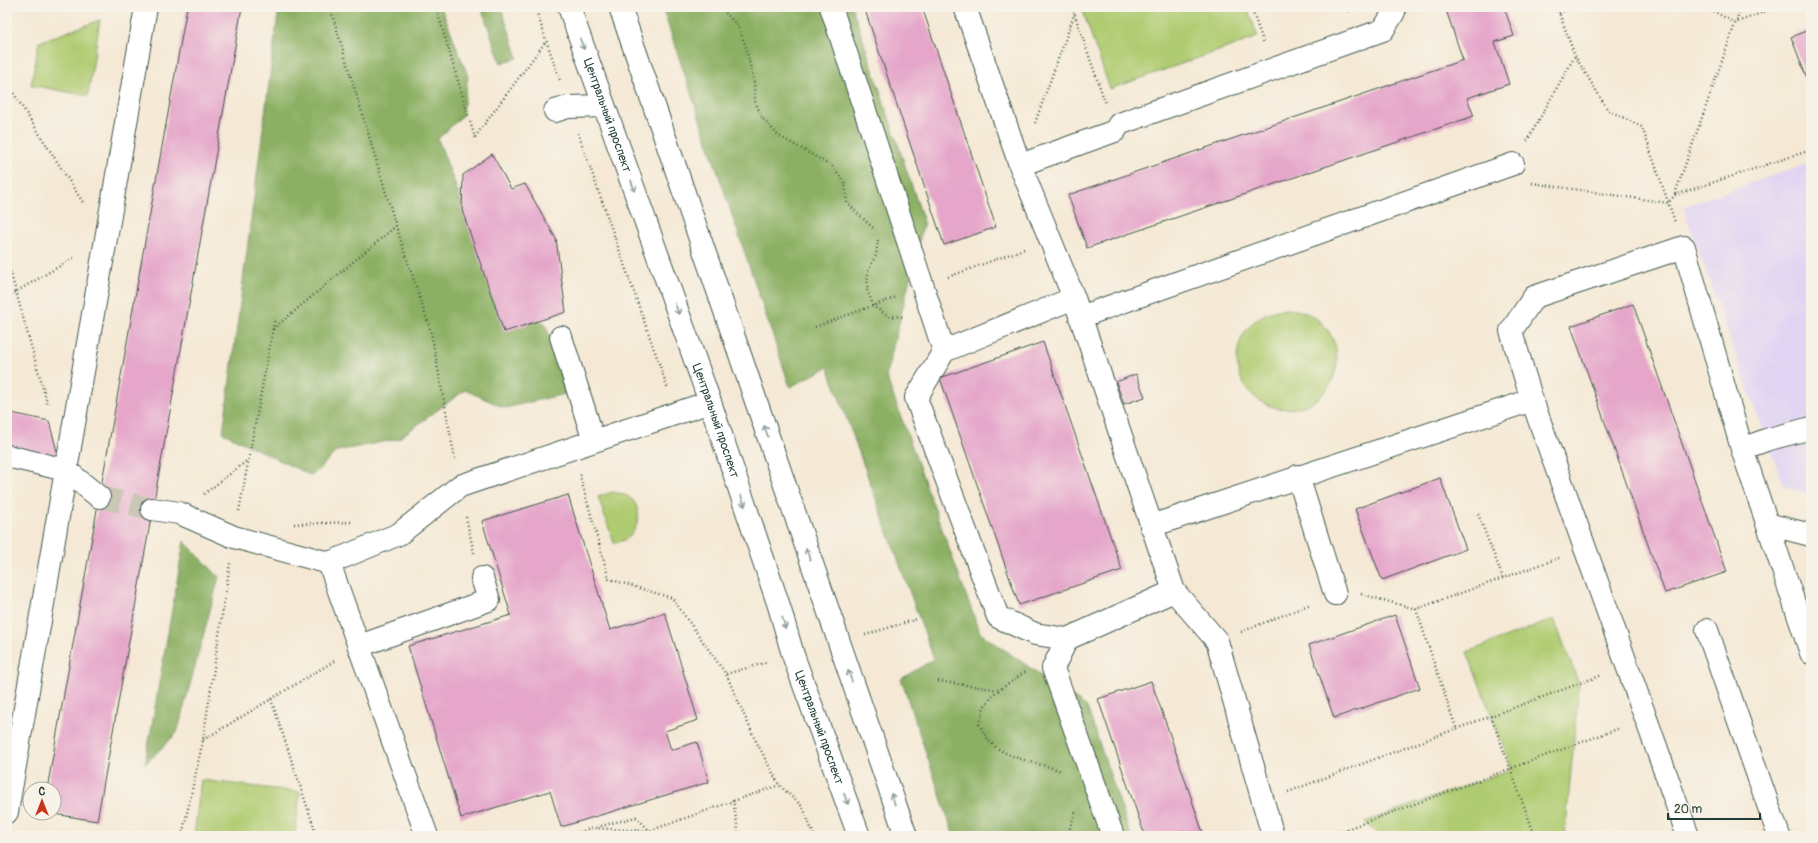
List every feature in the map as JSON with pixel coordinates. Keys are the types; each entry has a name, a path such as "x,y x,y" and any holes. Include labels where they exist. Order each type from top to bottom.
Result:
{"main road":[{"path":"7,812 146,7"},
{"name":"Центральный проспект","path":"569,7 710,402 779,606 793,655 859,836"},
{"path":"620,7 906,836"},
{"path":"831,7 944,351"},
{"path":"965,7 1020,165 1077,308 1174,591 1217,641 1273,836"},
{"path":"1020,165 1115,131 1119,124 1384,30 1394,12 1392,7"},
{"path":"555,111 568,107 604,106"},
{"path":"1174,591 1067,639 1035,634 998,617 916,398 944,351 1513,164"},
{"path":"1688,836 1532,400 1511,331 1534,297 1684,247 1742,449 1811,653"},
{"path":"561,337 594,441"},
{"path":"1151,526 1298,476 1532,400"},
{"path":"152,509 179,513 234,537 329,563 398,534 460,486 710,402"},
{"path":"1742,449 1766,440 1811,428"},
{"path":"7,456 66,470 99,497"},
{"path":"1298,476 1335,594"},
{"path":"1767,524 1811,535"},
{"path":"329,563 427,836"},
{"path":"359,646 489,600 482,578"},
{"path":"1707,630 1779,836"},
{"path":"1067,639 1053,668 1113,836"}],"path":[{"path":"330,7 396,226 431,332 470,537 482,578"},
{"path":"436,7 475,138 546,41"},
{"path":"720,7 738,26 745,44 754,81 755,100 762,118 779,136 832,166 845,183 847,204 872,226 878,240 876,256 868,271 867,290 874,307 889,316 912,318"},
{"path":"1072,7 1115,131"},
{"path":"1020,165 1077,7"},
{"path":"1251,7 1273,69"},
{"path":"1557,7 1576,56 1608,110 1642,127 1684,247"},
{"path":"1559,13 1573,7"},
{"path":"1706,7 1735,23 1777,7"},
{"path":"1668,203 1675,195 1741,7"},
{"path":"1576,56 1513,164 1522,181 1668,203"},
{"path":"7,83 106,239 7,297"},
{"path":"1675,195 1811,150"},
{"path":"272,329 396,226"},
{"path":"7,260 50,410"},
{"path":"182,836 202,740 234,537 275,318"},
{"path":"179,513 248,460"},
{"path":"1478,514 1503,578"},
{"path":"291,524 354,522"},
{"path":"1217,641 1335,594 1348,591 1416,609 1586,548"},
{"path":"1416,609 1456,728"},
{"path":"1035,634 1035,664 1019,678 995,693 984,707 979,724 987,739 997,747 1015,758 1046,765"},
{"path":"202,740 359,646"},
{"path":"1263,801 1456,728 1627,666"},
{"path":"938,681 1000,690"},
{"path":"270,699 317,836"},
{"path":"1492,716 1535,836"},
{"path":"1328,836 1645,719"},
{"path":"634,836 779,785"},
{"path":"733,800 739,836"},
{"path":"568,836 592,828 636,817 649,830 659,836"},
{"path":"592,828 649,830"}],"shaded area":[{"path":"1811,162 1811,494 1785,487 1766,440 1683,207"}],"green space":[{"path":"279,7 441,7 468,76 462,116 438,139 502,310 545,323 569,393 505,408 465,390 398,439 337,451 312,476 223,433"},
{"path":"481,7 501,7 518,58 501,63"},
{"path":"662,7 852,7 924,222 886,376 980,633 1087,707 1131,836 954,836 901,679 934,659 828,367 790,387"},
{"path":"1096,7 1247,7 1258,37 1110,89 1083,12"},
{"path":"100,20 88,96 31,85 39,42"},
{"path":"1287,309 1297,310 1315,317 1329,331 1336,349 1336,369 1329,387 1315,401 1297,408 1287,409 1277,408 1259,401 1245,387 1238,369 1237,359 1238,349 1245,331 1259,317 1277,310"},
{"path":"612,492 623,494 631,499 638,510 635,529 625,540 614,543 598,497"},
{"path":"184,541 219,577 177,733 145,764"},
{"path":"1554,619 1579,684 1565,836 1379,836 1365,822 1512,769 1467,652"},
{"path":"201,780 300,792 295,836 194,836"}],"building":[{"path":"187,7 242,7 97,821 62,815 62,781 48,781"},
{"path":"864,7 922,7 996,227 944,245"},
{"path":"1445,7 1504,7 1514,36 1495,42 1509,84 1467,98 1474,116 1087,248 1068,195 1463,60"},
{"path":"1811,29 1811,89 1791,37"},
{"path":"492,154 511,189 525,184 556,239 566,312 504,332 462,210 463,175"},
{"path":"1633,304 1727,572 1665,593 1571,326"},
{"path":"1043,342 1122,570 1019,605 940,378"},
{"path":"1136,374 1145,397 1124,404 1116,382"},
{"path":"7,412 49,421 60,463 7,452"},
{"path":"1440,478 1466,549 1382,580 1355,509"},
{"path":"568,495 610,630 665,613 698,720 665,731 671,750 697,742 709,782 561,827 550,791 461,818 408,646 511,615 482,521"},
{"path":"1395,615 1420,688 1334,718 1309,645"},
{"path":"1151,681 1204,836 1145,836 1098,699"}],"tunnel":[{"path":"99,497 152,509"}]}
